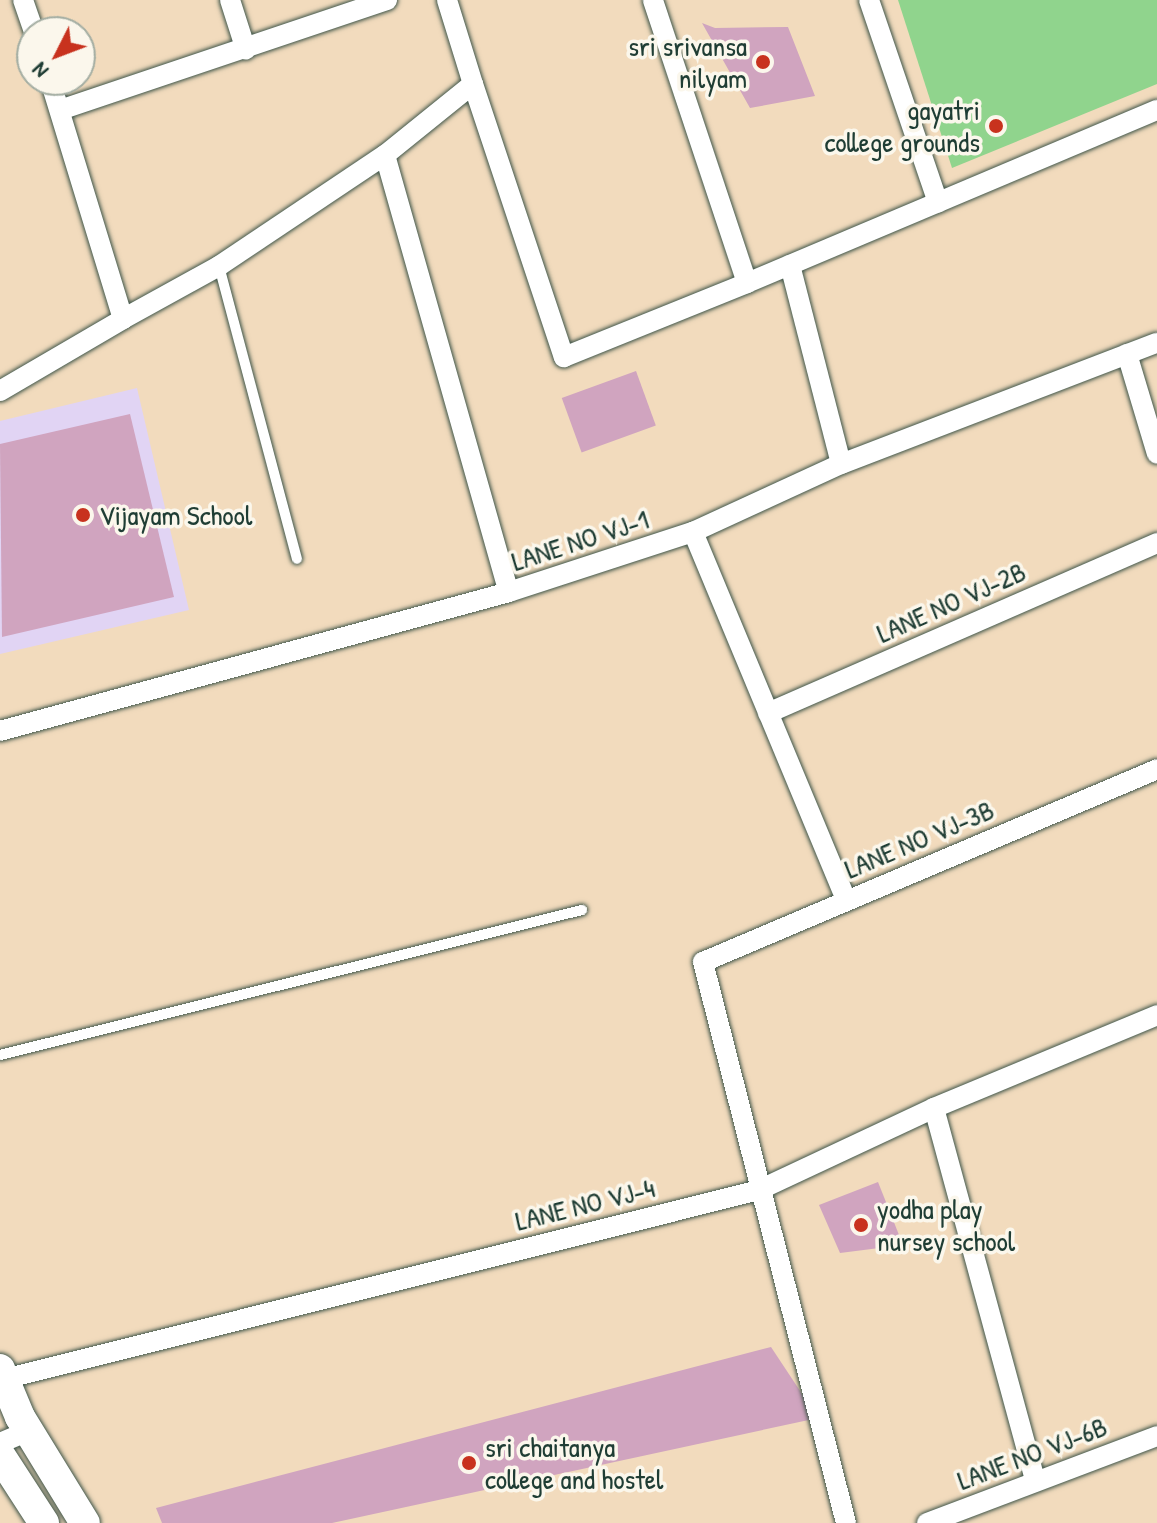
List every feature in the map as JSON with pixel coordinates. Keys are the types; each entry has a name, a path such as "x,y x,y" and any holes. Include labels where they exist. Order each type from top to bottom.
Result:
{"main road":[{"path":"2,1374 28,1431 85,1523"},
{"path":"0,1455 44,1523"}],"street":[{"path":"230,0 246,50"},
{"path":"60,110 246,50 387,0"},
{"path":"447,0 564,357 1157,110"},
{"path":"653,0 747,283"},
{"path":"869,0 938,203"},
{"path":"0,391 219,266 385,155 473,84"},
{"path":"55,96 123,319"},
{"path":"385,155 509,592"},
{"path":"790,265 841,464"},
{"name":"LANE NO VJ-1","path":"0,731 509,592 693,532 841,464 1157,343"},
{"path":"1127,354 1157,454"},
{"path":"693,532 846,900"},
{"name":"LANE NO VJ-2B","path":"768,713 1157,543"},
{"name":"LANE NO VJ-3B","path":"759,1190 703,962 1157,769"},
{"name":"LANE NO VJ-4","path":"2,1374 759,1190 934,1108 1157,1015"},
{"path":"934,1108 1035,1481"},
{"path":"759,1190 846,1523"},
{"path":"0,1443 28,1431"},
{"name":"LANE NO VJ-6B","path":"927,1523 1157,1436"}],"lane":[{"path":"219,266 297,559"},
{"path":"0,1055 582,910"}],"shaded area":[{"name":"Vijayam School","path":"137,388 189,610 0,654 0,421"}],"green space":[{"name":"gayatri college grounds","path":"898,0 1157,0 1157,84 952,168"}],"building":[{"name":"sri srivansa nilyam","path":"702,23 715,28 788,27 815,96 750,108"},
{"path":"636,371 656,426 582,453 562,398"},
{"name":"Vijayam School","path":"130,414 174,597 2,637 0,444"},
{"name":"yodha play nursey school","path":"878,1182 903,1245 840,1253 819,1205"},
{"name":"sri chaitanya college and hostel","path":"771,1347 818,1418 332,1523 162,1523 156,1508"}],"place":[{"name":"sri srivansa nilyam","path":"763,62"},
{"name":"gayatri college grounds","path":"996,126"},
{"name":"Vijayam School","path":"83,515"},
{"name":"yodha play nursey school","path":"861,1225"},
{"name":"sri chaitanya college and hostel","path":"469,1463"}]}
